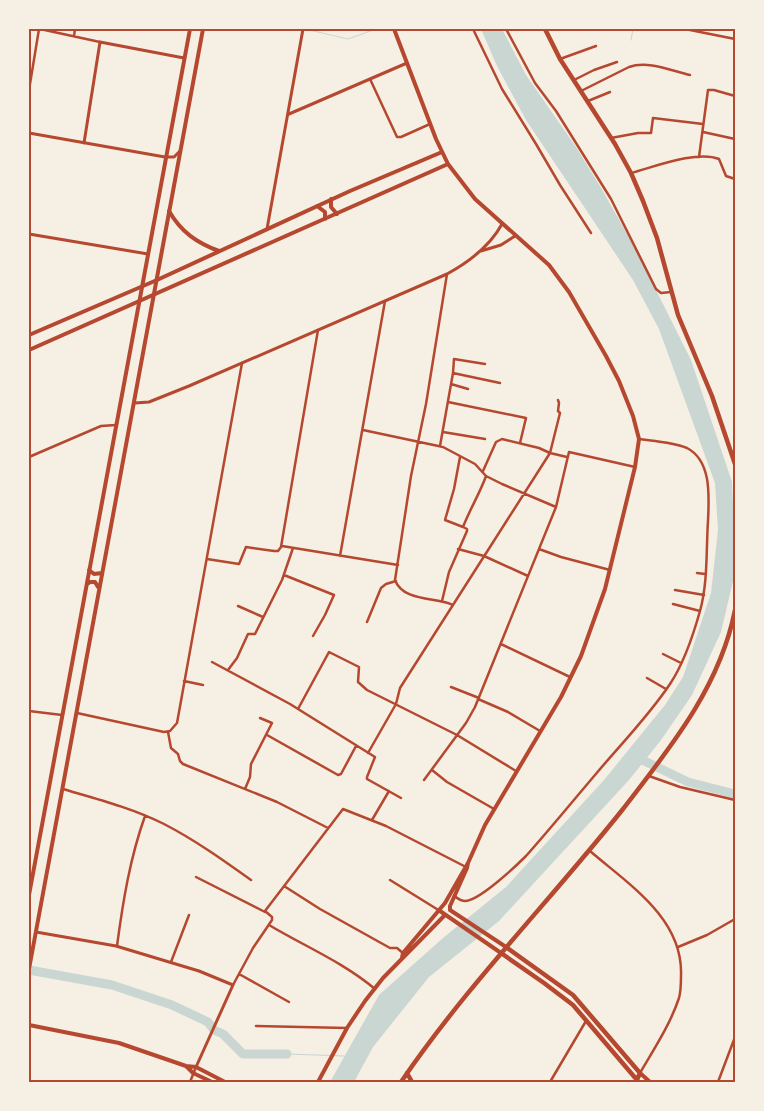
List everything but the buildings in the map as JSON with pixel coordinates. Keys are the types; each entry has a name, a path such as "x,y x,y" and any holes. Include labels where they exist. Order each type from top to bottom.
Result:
{"highway":[{"path":"545,29 560,59 611,138 631,173 654,227 678,315 707,383 735,464"},
{"path":"401,1082 506,946 590,851 658,763 688,720 713,678 726,646 735,610"},
{"path":"501,953 568,1002 637,1081 640,1073 573,995 506,946"},
{"path":"407,1073 412,1082"}],"main road":[{"path":"29,896 190,29"},
{"path":"29,969 203,29"},
{"path":"394,31 430,124 448,164 465,188 515,236 549,265 569,292 619,381 633,416 639,439 635,468 610,570 581,656 494,809 467,866 450,909 454,914 506,946"},
{"path":"29,335 157,280 267,228 442,152"},
{"path":"29,350 448,164"},
{"path":"331,200 331,206 337,214"},
{"path":"317,206 325,212 325,219"},
{"path":"169,211 175,221 188,235 202,244 219,251"},
{"path":"89,570 94,574 102,573"},
{"path":"86,586 91,581 97,583 99,588"},
{"path":"318,1082 347,1028 375,989 440,911 467,866"},
{"path":"440,911 501,953"},
{"path":"404,955 445,915"},
{"path":"29,1025 119,1043 186,1066 196,1067 225,1082"},
{"path":"186,1066 193,1073 212,1082"},
{"path":"640,1073 650,1082"}],"street":[{"path":"29,90 40,29 184,58"},
{"path":"74,36 75,29"},
{"path":"267,228 303,29"},
{"path":"473,29 502,89 591,233"},
{"path":"506,29 535,83 561,119 610,199 656,289 661,293 671,292"},
{"path":"685,29 735,39"},
{"path":"84,143 100,42"},
{"path":"560,59 596,46"},
{"path":"574,80 594,70 617,62"},
{"path":"288,114 407,63"},
{"path":"581,91 638,64 690,76"},
{"path":"370,79 397,137 430,124"},
{"path":"699,156 709,90 735,96"},
{"path":"588,102 610,92"},
{"path":"611,138 638,133 650,133 653,118 704,124"},
{"path":"702,132 735,139"},
{"path":"29,133 166,157 174,157 182,149"},
{"path":"631,173 699,156 717,158 726,176 735,179"},
{"path":"135,403 149,402 242,364 318,329 448,274 481,251 502,224"},
{"path":"29,234 148,254"},
{"path":"481,251 506,243 515,236"},
{"path":"396,582 418,442 448,274"},
{"path":"340,556 386,300"},
{"path":"207,559 239,564 246,547 278,551 282,546 318,329"},
{"path":"440,446 454,359 485,364"},
{"path":"242,364 177,720 169,731 171,748 178,754 183,764 277,802 328,828"},
{"path":"453,373 500,383"},
{"path":"451,384 468,389"},
{"path":"368,753 396,704 400,688 550,453 560,413 558,411 558,400"},
{"path":"448,402 526,418 520,443"},
{"path":"29,457 101,426 116,425"},
{"path":"363,430 440,446 475,464 486,476 556,507"},
{"path":"443,432 485,439"},
{"path":"482,471 497,441 504,439 539,448 550,453 567,456"},
{"path":"454,896 466,901 475,898 518,864 626,740 666,689 681,663 704,595 708,492 706,478 699,459 692,451 682,446 639,439"},
{"path":"729,444 735,444"},
{"path":"424,780 469,718 478,698 556,507 569,452 635,468"},
{"path":"442,601 449,572 467,531 463,527 445,520 454,489 460,457"},
{"path":"463,527 481,491 486,476"},
{"path":"282,546 398,565"},
{"path":"228,670 237,658 248,634 255,634 284,575 293,548"},
{"path":"458,549 484,556 528,576"},
{"path":"539,549 610,570"},
{"path":"697,573 705,574"},
{"path":"284,575 334,595 313,636"},
{"path":"396,582 414,596 453,605"},
{"path":"367,622 381,588 386,584 396,582"},
{"path":"675,590 704,595"},
{"path":"673,604 700,611"},
{"path":"238,606 263,616"},
{"path":"501,644 570,677"},
{"path":"298,709 328,652 330,652 359,667 359,684 457,735 516,771"},
{"path":"663,654 681,663"},
{"path":"212,662 298,709 375,757 366,777 367,779 401,798"},
{"path":"647,678 666,689"},
{"path":"184,682 203,685"},
{"path":"451,686 508,712 540,731"},
{"path":"29,711 62,715"},
{"path":"76,713 169,731"},
{"path":"245,789 250,779 251,764 267,736 272,722 260,718"},
{"path":"267,736 338,775 341,774 356,746"},
{"path":"432,770 447,782 494,809"},
{"path":"650,774 680,787 735,800"},
{"path":"63,789 145,816 180,833 251,880"},
{"path":"372,820 389,790"},
{"path":"265,912 343,809 372,820 467,866"},
{"path":"116,946 132,858 145,816"},
{"path":"590,851 657,911 668,926 678,947 681,969 679,998 667,1025 640,1073"},
{"path":"190,1082 209,1035 233,985 272,917 196,877"},
{"path":"390,880 440,911"},
{"path":"284,886 320,909 390,948 397,948 404,955"},
{"path":"171,962 189,915"},
{"path":"678,947 707,935 735,919"},
{"path":"269,925 356,974 375,989"},
{"path":"36,932 116,946 171,962 233,985"},
{"path":"239,974 289,1002"},
{"path":"550,1082 586,1021"},
{"path":"256,1026 347,1028"},
{"path":"718,1082 735,1037"}],"shaded area":[{"path":"481,29 502,29 526,75 576,147 600,186 636,250 691,360 732,482 734,529 733,581 721,632 692,695 661,740 629,780 499,921 429,977 373,1047 354,1082 330,1082 379,995 443,938 506,887 604,780 665,705 683,677 711,593 718,530 715,483 659,329 633,280 526,120 497,66"}],"waterway":[{"path":"305,29 348,39 376,29"},
{"path":"631,40 633,29"},
{"path":"634,756 688,782 735,794"},
{"path":"29,970 112,985 172,1005 208,1022 214,1030 223,1034 243,1054 287,1054"},
{"path":"287,1054 344,1056"}]}
